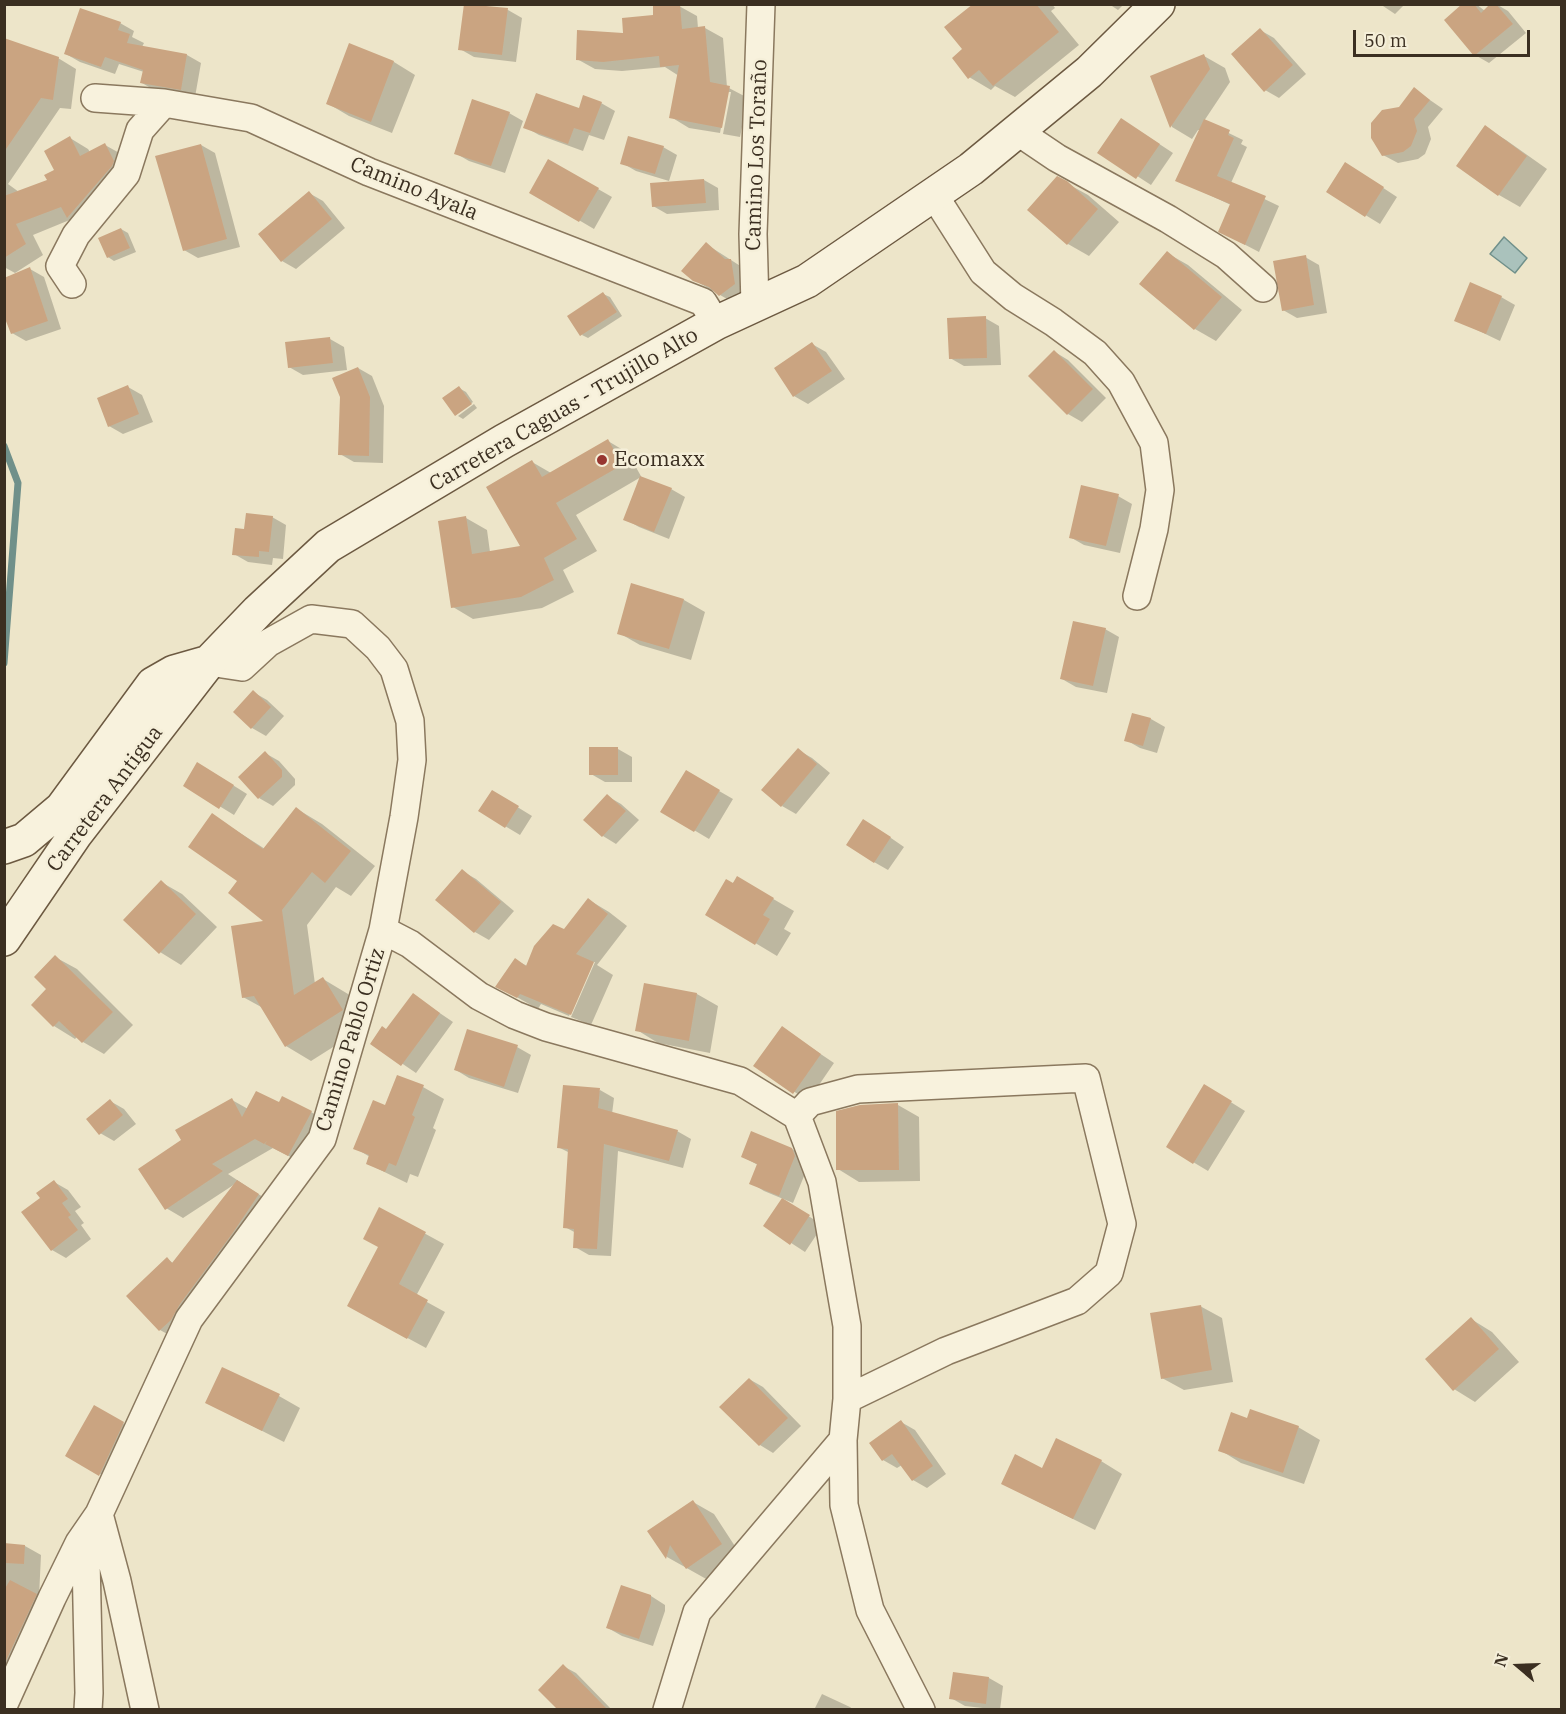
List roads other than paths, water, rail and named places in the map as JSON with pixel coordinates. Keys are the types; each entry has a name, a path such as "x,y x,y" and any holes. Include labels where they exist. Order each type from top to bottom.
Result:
{"street":[{"name":"Camino Los Toraño","path":"755,305 753,234 762,4"},
{"name":"Carretera Caguas - Trujillo Alto","path":"4,847 24,840 62,808 153,684 174,672 208,662 258,611 328,546 504,441 716,323 807,281 971,169 1089,72 1158,4"},
{"name":"Camino Ayala","path":"95,98 164,103 251,118 369,172 702,302 716,323"},
{"path":"72,284 60,266 76,235 126,174 140,130 164,103"},
{"path":"1017,131 1056,158 1168,219 1226,255 1263,288"},
{"path":"934,195 983,272 1013,297 1053,322 1095,353 1121,382 1154,443 1160,490 1154,529 1137,596"},
{"name":"Camino Pablo Ortiz","path":"4,1704 79,1543 99,1514 173,1358 189,1319 322,1139 384,930 412,760 410,721 394,669 378,648 352,624 311,619 268,643 242,667 208,662"},
{"name":"Carretera Antigua","path":"4,939 75,835 208,662"},
{"path":"384,930 410,944 479,996 515,1015 546,1027 740,1081 797,1116 822,1182 847,1326 847,1399 843,1440 844,1505 870,1610 921,1710"},
{"path":"797,1116 810,1102 858,1089 1086,1077 1122,1224 1109,1273 1077,1301 946,1351 847,1399"},
{"path":"667,1710 698,1612 843,1440"},
{"path":"99,1514 117,1581 145,1710"},
{"path":"79,1543 86,1559 88,1710"}],"water":[{"path":"1504,237 1527,258 1515,273 1490,254"}],"waterway":[{"path":"4,446 18,483 4,663"}],"place":[{"name":"Ecomaxx","path":"602,460"}]}
